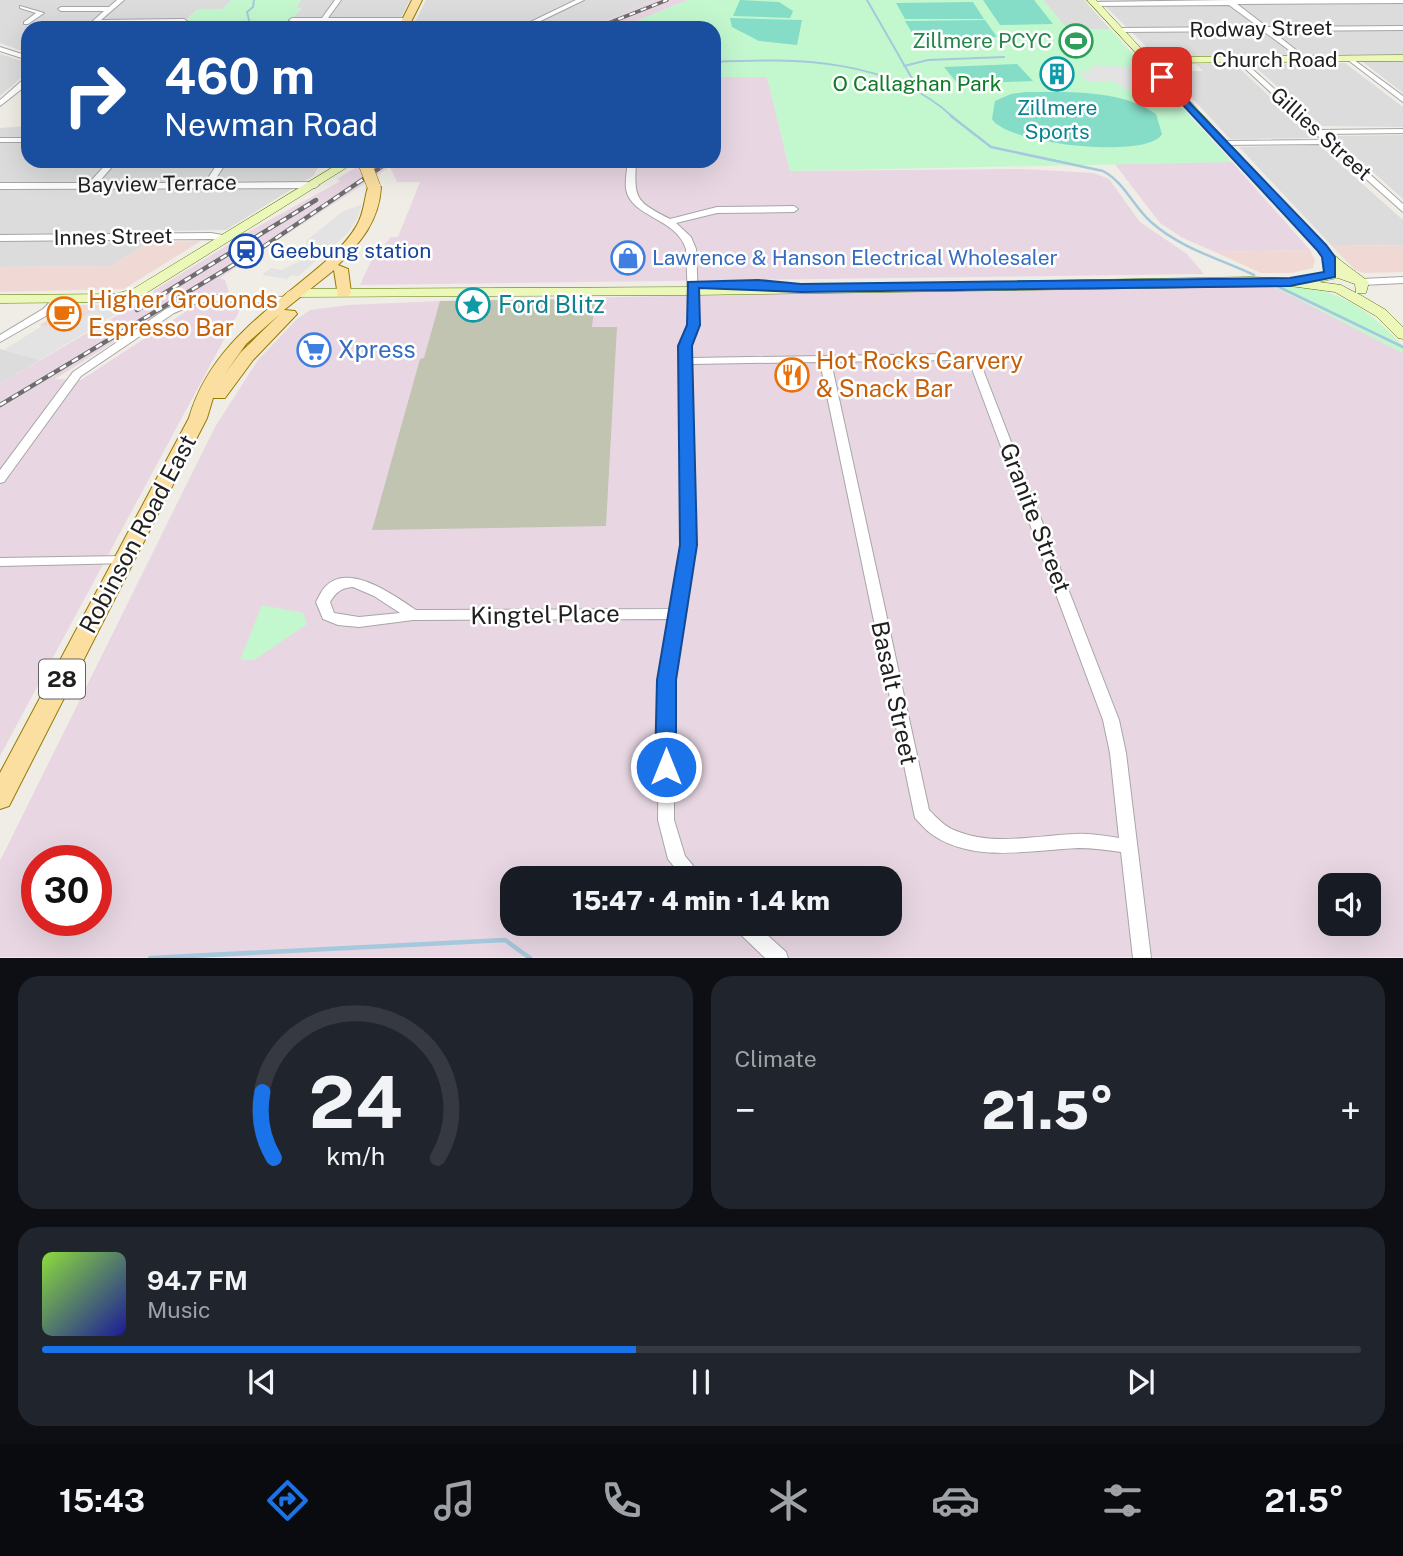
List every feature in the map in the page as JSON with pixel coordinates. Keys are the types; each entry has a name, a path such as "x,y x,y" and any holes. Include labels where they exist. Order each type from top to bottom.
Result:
{"main road":[{"path":"406,21 417,0"},
{"path":"1093,2 1328,257 1357,282 1381,313"},
{"name":"Church Road","path":"1149,63 1167,60 1403,58"},
{"path":"0,299 128,296 315,185 336,168"},
{"name":"28","path":"369,168 379,184"},
{"name":"28","path":"378,168 379,184"},
{"name":"Robinson Road East","path":"0,798 198,418 201,403 232,352 299,297 341,269 367,243 379,225 386,201 379,184"},
{"name":"Robinson Road East","path":"299,297 366,226 375,206 379,184"},
{"path":"1328,257 1333,283 1381,313 1403,334"},
{"path":"341,269 343,293"},
{"path":"299,297 343,293 692,288 1357,282"},
{"path":"299,297 359,298 375,294"}],"street":[{"path":"96,21 121,0"},
{"path":"324,20 338,0"},
{"path":"536,21 581,0"},
{"path":"1093,2 1403,0"},
{"path":"1229,1 1304,59"},
{"path":"22,7 41,13 29,21"},
{"path":"61,9 110,9"},
{"path":"292,20 344,21"},
{"name":"Rodway Street","path":"1119,30 1403,27"},
{"path":"0,49 21,56"},
{"path":"0,55 9,52"},
{"path":"1350,59 1403,100"},
{"name":"Gillies Street","path":"1239,60 1403,209"},
{"path":"0,104 21,86"},
{"path":"1394,92 1403,92"},
{"path":"10,95 21,95"},
{"path":"1318,132 1403,131"},
{"path":"0,140 21,140"},
{"path":"1224,143 1329,142"},
{"path":"92,185 107,168"},
{"path":"208,184 218,168"},
{"path":"632,168 633,195 689,241 694,325 686,342 685,361 689,534 667,680 666,820 677,859 683,866"},
{"name":"Bayview Terrace","path":"0,186 315,185"},
{"path":"669,222 717,210 794,209"},
{"name":"Innes Street","path":"0,238 225,238"},
{"path":"1357,282 1403,280"},
{"path":"0,479 76,374 162,317 195,300 219,297 299,297"},
{"path":"0,339 47,312 60,298"},
{"name":"Granite Street","path":"685,361 955,358 970,362 979,370 1111,720 1142,957"},
{"name":"Basalt Street","path":"825,359 921,813 945,835 971,844 1082,841 1129,846"},
{"path":"1,562 124,560"},
{"name":"Kingtel Place","path":"413,615 371,588 355,583 336,586 323,602 328,616 340,620 386,620 413,615 677,614"},
{"path":"755,936 779,957"}],"shaded area":[{"path":"0,0 232,0 223,9 198,9 187,19 168,21 21,21 21,50 0,43"},
{"path":"301,0 410,0 399,21 290,21 301,9 295,8"},
{"path":"426,0 654,0 604,21 416,21"},
{"path":"654,0 688,0 636,21 604,21"},
{"path":"1043,0 1084,0 1110,29 1067,29"},
{"path":"1099,0 1403,0 1403,55 1157,57"},
{"path":"0,54 21,61 21,78 0,96"},
{"path":"1363,62 1403,62 1403,93"},
{"path":"1345,63 1403,107 1403,127 1322,126 1252,64"},
{"path":"1196,64 1236,65 1314,138 1230,139 1167,71 1203,71"},
{"path":"1138,67 1155,87 1126,89 1113,81 1088,82 1080,72 1092,72 1090,68"},
{"path":"767,76 790,171 1023,169 1094,173 1109,179 1140,222 1187,254 1204,274 360,285 372,259 391,237 398,237 420,182 397,182 390,168 721,168 721,77"},
{"path":"21,126 21,168 318,168 313,176 226,230 160,231 151,242 110,266 0,267 0,128"},
{"path":"1403,135 1403,199 1334,137 1336,136"},
{"path":"1319,145 1403,220 1403,245 1332,246 1239,147"},
{"path":"1232,162 1310,250 1215,252 1183,238 1160,223 1114,163"},
{"path":"355,168 388,168 220,278 225,280 229,292 173,305 55,379 81,380 196,305 233,303 242,306 0,756 0,384 155,293 153,291 257,227 340,181 337,179"},
{"path":"362,204 357,219 346,235 298,276 291,275 287,279 262,275 271,268 281,270 304,259 311,246 307,247 306,241 342,212"},
{"path":"201,241 124,289 0,292 0,267 110,266 151,242"},
{"path":"1403,245 1403,272 1363,273 1355,270 1332,246"},
{"path":"1310,250 1315,260 1313,268 1292,273 1261,273 1215,252"},
{"path":"1267,283 1403,353 1403,957 0,957 0,861 215,427 258,360 297,319 310,310 349,305"},
{"path":"595,299 592,327 617,327 606,526 372,530 420,359 424,358 440,301"},
{"path":"74,305 103,305 61,331 39,325"},
{"path":"103,305 129,306 40,360 4,350 42,326 61,331"},
{"path":"0,349 40,360 0,384"}],"green space":[{"path":"232,0 301,0 295,7 301,8 291,21 186,21 198,9 223,9"},
{"name":"O Callaghan Park","path":"688,0 1043,0 1067,29 1110,29 1232,162 790,171 767,77 721,77 721,21 636,21"},
{"path":"740,0 779,2 793,11 790,18 733,16"},
{"path":"983,0 1034,0 1053,24 1000,25"},
{"path":"973,2 984,19 905,19 896,3"},
{"path":"730,18 802,20 797,45 759,41 732,27"},
{"path":"985,20 997,37 915,38 905,21"},
{"path":"1017,64 1033,81 958,84 944,67"},
{"path":"1011,94 1093,94 1127,100 1156,114 1162,134 1151,142 1132,146 1077,146 1023,136 1003,128 992,119 995,101"},
{"path":"1271,285 1312,288 1344,299 1374,318 1403,346 1403,353"},
{"path":"262,605 303,613 307,624 254,660 240,660"}],"waterway":[{"path":"249,21 247,12 253,7 254,0"},
{"path":"867,0 905,66"},
{"path":"905,66 928,60 1004,57"},
{"path":"721,62 809,62 871,73 900,83 928,98 953,117"},
{"path":"905,66 918,89"},
{"path":"951,116 991,147 1103,171 1123,188 1145,216 1162,231 1187,246 1254,275"},
{"path":"1279,287 1403,347"},
{"path":"150,958 505,940 530,958"}],"railway":[{"path":"614,21 667,0"},
{"path":"0,405 263,247 380,168"},
{"path":"137,310 316,200"}],"place":[{"name":"Zillmere PCYC","path":"1076,41"},
{"name":"Zillmere Sports","path":"1057,74"},
{"name":"Geebung station","path":"246,251"},
{"name":"Lawrence & Hanson Electrical Wholesaler","path":"628,258"},
{"name":"Ford Blitz","path":"473,305"},
{"name":"Higher Grouonds Espresso Bar","path":"64,314"},
{"name":"Xpress","path":"314,350"},
{"name":"Hot Rocks Carvery & Snack Bar","path":"792,375"}],"route":[{"path":"666,767 668,666 689,545 685,346 694,325 692,284 758,284 801,288 1290,282 1325,278 1330,274 1328,257 1321,248 1162,77"}]}
